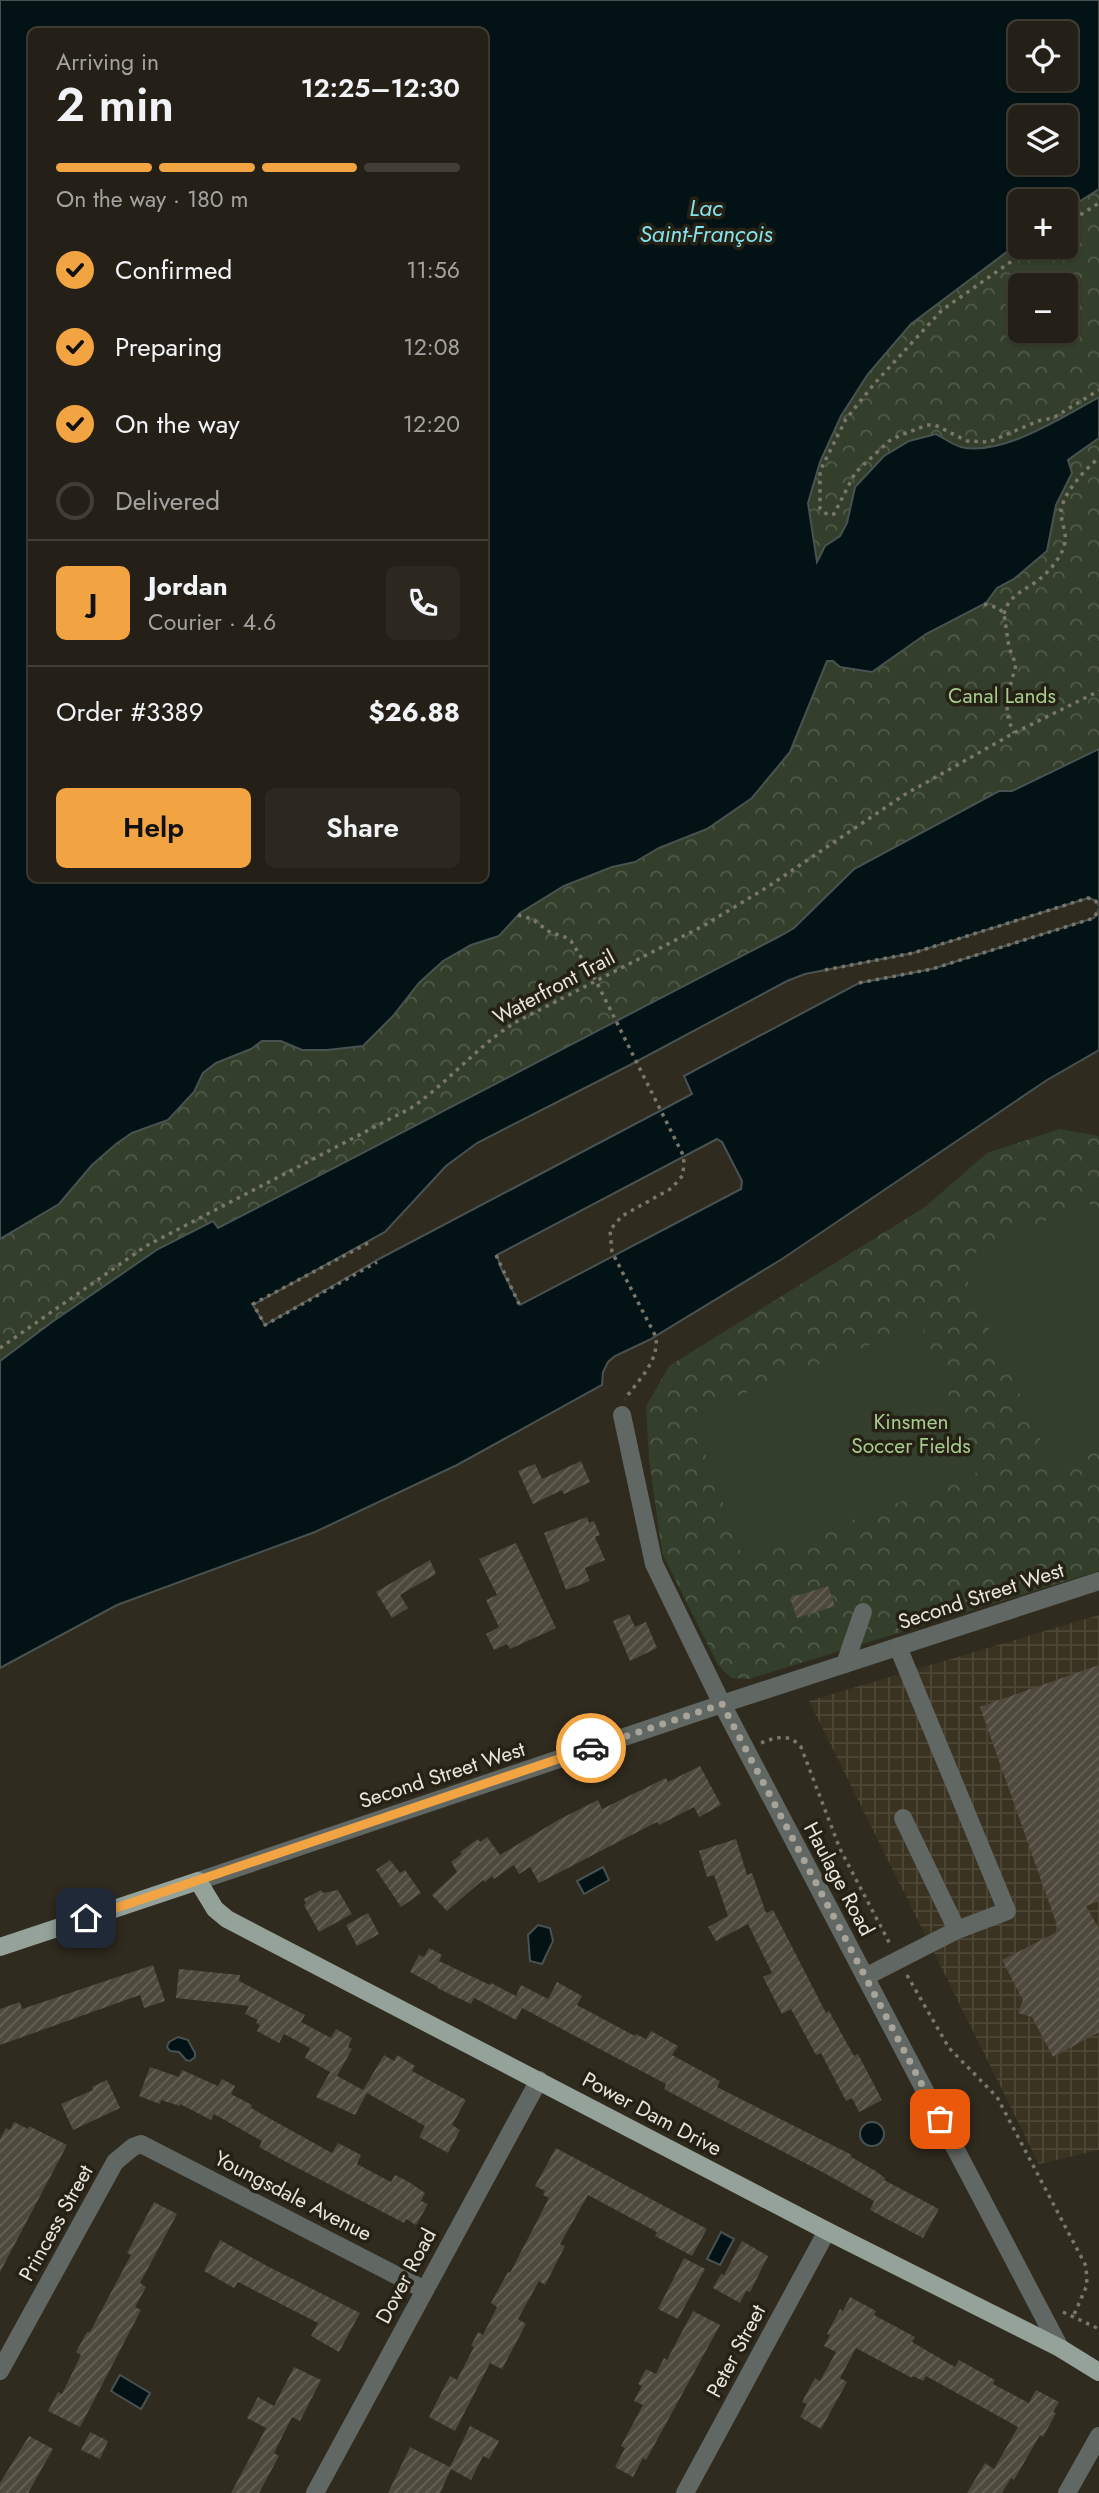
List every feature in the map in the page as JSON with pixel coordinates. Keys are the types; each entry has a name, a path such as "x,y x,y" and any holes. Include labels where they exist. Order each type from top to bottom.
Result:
{"main road":[{"name":"Second Street West","path":"0,1947 198,1881"},
{"name":"Power Dam Drive","path":"198,1881 215,1909 227,1919 828,2231 1060,2348 1099,2372"}],"street":[{"name":"Haulage Road","path":"622,1415 653,1564 722,1704 1060,2348"},
{"name":"Second Street West","path":"198,1881 722,1704 1099,1581"},
{"path":"845,1664 863,1612"},
{"path":"865,1977 957,1930 1007,1911 898,1647"},
{"path":"903,1818 957,1930"},
{"name":"Dover Road","path":"315,2493 539,2080"},
{"name":"Youngsdale Avenue","path":"141,2144 425,2290"},
{"name":"Princess Street","path":"0,2371 115,2162 141,2144"},
{"name":"Peter Street","path":"685,2493 828,2231"},
{"path":"1068,2493 1099,2436"}],"path":[{"path":"1078,216 1099,203"},
{"path":"1015,259 942,310 874,384 846,419 820,471 820,509 828,515 834,514 855,473 889,441 916,428 935,425 967,441 989,442 1038,421 1053,418 1099,390"},
{"path":"1014,733 1009,723 1006,704 1016,665 1009,647 1004,614 1007,604 1041,578 1059,557 1067,538 1061,515 1065,501 1081,474 1099,458"},
{"path":"984,604 999,608 1004,614"},
{"name":"Waterfront Trail","path":"0,1348 83,1289 171,1232 411,1108 501,1031 730,910 904,795 1014,733 1099,691"},
{"path":"825,970 913,953 1088,898 1095,900 1099,907 1094,918 1010,945 932,969 859,984"},
{"path":"518,915 532,919 551,933 567,938 611,1009 684,1157 683,1175 672,1188 622,1216 610,1230 612,1252 656,1337 656,1354 624,1402 622,1415"},
{"path":"368,1243 253,1304 265,1325 377,1262"},
{"path":"496,1255 520,1306"},
{"path":"746,1749 786,1737 795,1740 801,1747 845,1858 898,1960 949,2049 997,2097 1086,2266 1087,2285 1073,2317"},
{"path":"1036,2302 1099,2329"}],"shaded area":[{"path":"1099,1615 1099,2150 1039,2164 809,1701"}],"green space":[{"path":"1099,189 1099,397 1032,433 995,446 977,449 961,447 936,434 909,441 884,455 855,487 847,523 840,536 825,546 818,564 808,504 820,462 841,416 868,374 911,324 1008,251 1008,259 1078,259 1078,202"},
{"name":"Canal Lands","path":"1099,438 1099,749 1012,791 999,791 854,869 793,928 780,936 218,1228 213,1221 52,1322 0,1361 0,1239 59,1204 92,1165 116,1144 132,1133 168,1120 194,1092 203,1073 216,1063 251,1049 262,1041 281,1041 302,1050 363,1046 442,961 471,945 499,936 520,913 564,886 612,867 635,862 659,848 827,661 926,634 986,603 997,588 1014,579 1047,551 1056,505 1072,473 1068,460"},
{"name":"Kinsmen Soccer Fields","path":"1060,1129 1099,1136 1099,1571 749,1679 731,1678 718,1665 662,1553 649,1458 646,1407 669,1366 925,1207 987,1153"},
{"path":"1088,1201 1099,1223 1099,1450 1054,1469 958,1261"},
{"path":"921,1325 979,1472 744,1561 691,1414"}],"water":[{"name":"Lac Saint-François","path":"0,0 1099,0 1099,189 1078,202 1078,189 1008,189 1008,251 911,324 868,374 841,416 820,462 808,503 817,562 825,546 840,536 847,523 855,487 884,456 909,441 936,434 961,447 977,449 995,446 1032,433 1099,397 1099,438 1068,460 1072,473 1056,505 1047,551 1014,579 997,588 986,603 926,634 872,672 840,667 833,661 827,661 790,752 752,798 707,829 659,848 635,862 612,867 564,886 520,913 499,936 471,945 443,961 419,983 393,1016 363,1046 302,1050 281,1041 262,1041 251,1049 216,1063 203,1073 194,1092 168,1120 132,1133 92,1165 59,1204 0,1239"},
{"path":"1099,749 1099,906 1095,900 1088,898 913,953 805,974 787,981 477,1143 446,1166 385,1232 253,1305 265,1325 379,1259 692,1094 684,1076 859,983 932,969 1094,918 1099,909 1099,1050 1047,1080 782,1259 649,1340 615,1356 603,1372 602,1385 457,1465 315,1532 117,1605 0,1668 0,1361 158,1249 213,1221 218,1228 780,936 794,928 854,869 999,791 1012,791","holes":["717,1139 722,1142 742,1181 741,1189 520,1305 497,1255"]},
{"path":"603,1867 609,1880 584,1894 577,1881"},
{"path":"538,1925 550,1928 553,1941 542,1964 530,1961 528,1935"},
{"path":"178,2037 188,2040 195,2053 195,2057 190,2061 167,2047 169,2042"},
{"path":"872,2122 881,2125 884,2134 881,2143 872,2146 863,2143 860,2134 863,2125"},
{"path":"721,2232 734,2239 720,2265 707,2259"},
{"path":"120,2375 150,2393 141,2409 111,2391"}],"building":[{"path":"581,1461 590,1482 564,1494 562,1490 533,1504 518,1471 535,1464 542,1479"},
{"path":"587,1517 589,1523 594,1521 600,1535 595,1537 605,1560 585,1568 590,1581 566,1590 544,1533"},
{"path":"516,1543 556,1628 510,1649 507,1644 494,1650 486,1634 499,1627 486,1600 497,1595 479,1559"},
{"path":"430,1560 436,1574 400,1595 408,1608 392,1618 376,1592"},
{"path":"828,1586 835,1606 797,1618 790,1598"},
{"path":"629,1614 635,1627 646,1622 657,1648 630,1661 613,1621"},
{"path":"1099,1665 1099,1901 1086,1906 1099,1929 1099,2032 1053,2057 1032,2017 1018,2013 1023,2000 1002,1960 1059,1931 980,1707"},
{"path":"700,1766 721,1805 699,1817 694,1807 659,1825 657,1822 539,1883 530,1867 519,1874 514,1865 494,1879 492,1876 485,1882 483,1880 447,1911 432,1895 457,1872 451,1862 478,1839 480,1842 487,1837 500,1855 598,1800 602,1809 666,1778 668,1782"},
{"path":"736,1839 747,1875 752,1873 766,1913 773,1910 826,2013 829,2011 854,2056 858,2054 882,2100 859,2112 852,2098 846,2101 821,2053 816,2055 791,2009 782,2014 763,1977 772,1973 748,1924 716,1941 708,1927 728,1916 714,1875 707,1877 699,1851"},
{"path":"390,1860 400,1873 405,1870 421,1893 401,1907 376,1870"},
{"path":"321,1890 323,1893 338,1890 352,1914 319,1932 304,1905 304,1899"},
{"path":"368,1913 379,1934 357,1946 346,1925"},
{"path":"429,1948 442,1955 439,1961 516,1996 521,1985 548,1999 557,1982 582,1996 577,2005 635,2036 636,2034 646,2039 651,2031 678,2046 672,2055 720,2081 717,2087 852,2155 851,2157 885,2178 884,2180 939,2209 923,2238 870,2210 874,2201 664,2089 666,2084 522,2008 516,2020 474,1998 471,2004 410,1972 419,1955 424,1957"},
{"path":"153,1965 165,2001 144,2008 140,1995 0,2045 0,2009 20,2002 22,2009"},
{"path":"179,1969 240,1975 239,1981 305,2015 301,2022 331,2038 336,2029 352,2038 348,2047 352,2049 337,2076 305,2058 310,2048 284,2034 279,2043 257,2031 260,2025 256,2023 258,2020 245,2014 249,2006 176,1998"},
{"path":"384,2055 394,2061 397,2055 415,2066 412,2071 466,2100 452,2125 460,2130 448,2153 419,2137 425,2126 367,2093 355,2115 316,2097 330,2072 363,2090"},
{"path":"150,2067 179,2077 182,2070 218,2086 222,2079 235,2086 231,2094 252,2105 251,2108 332,2153 338,2143 361,2155 357,2164 391,2182 395,2175 409,2182 425,2193 421,2201 428,2204 416,2225 406,2219 404,2223 259,2147 262,2141 214,2114 211,2120 180,2104 161,2100 160,2104 139,2096"},
{"path":"107,2080 120,2108 73,2130 61,2104 93,2090 92,2087"},
{"path":"14,2122 28,2129 29,2126 67,2145 0,2272 0,2139 6,2128 10,2130"},
{"path":"556,2148 707,2229 692,2256 655,2236 657,2232 588,2195 560,2244 565,2246 545,2285 539,2281 518,2319 526,2324 502,2369 490,2363 455,2431 429,2417 450,2376 457,2380 474,2347 471,2346 478,2332 483,2335 497,2307 491,2303 508,2272 510,2273 549,2198 543,2195 545,2191 535,2186"},
{"path":"154,2202 177,2214 140,2283 146,2287 135,2307 141,2310 80,2427 48,2411 58,2392 62,2394 81,2355 76,2352 87,2332 90,2332 131,2255 127,2253"},
{"path":"220,2240 360,2313 339,2352 311,2336 318,2323 238,2282 234,2288 204,2271"},
{"path":"742,2241 768,2256 750,2292 746,2291 740,2303 713,2288 721,2274 724,2275"},
{"path":"684,2258 705,2269 678,2319 658,2309"},
{"path":"850,2297 876,2311 874,2315 915,2337 912,2342 955,2367 959,2360 995,2380 993,2384 1029,2403 1036,2390 1059,2402 1043,2437 1040,2435 1014,2480 1011,2478 1002,2493 967,2493 985,2463 994,2469 1018,2427 926,2376 923,2381 913,2376 912,2378 856,2348 840,2378 847,2382 821,2429 800,2417 807,2404 802,2402 815,2378 820,2381 836,2352 824,2346 830,2335 827,2334 840,2309 843,2311"},
{"path":"693,2311 720,2325 646,2460 643,2458 633,2477 615,2467 625,2448 621,2446 643,2405 634,2401 642,2386 638,2384 646,2369 656,2374 664,2358 667,2360"},
{"path":"294,2367 321,2380 300,2421 292,2417 274,2453 279,2456 259,2493 231,2493 266,2428 247,2418 258,2397 274,2406"},
{"path":"470,2426 499,2441 489,2459 483,2456 471,2480 451,2469 440,2493 388,2493 410,2447 450,2467"},
{"path":"90,2432 108,2441 100,2459 81,2450"},
{"path":"29,2436 53,2449 28,2493 0,2493 0,2483"}],"way so far":[{"path":"591,1748 722,1704 940,2119"}],"route":[{"path":"86,1918 591,1748"}]}
